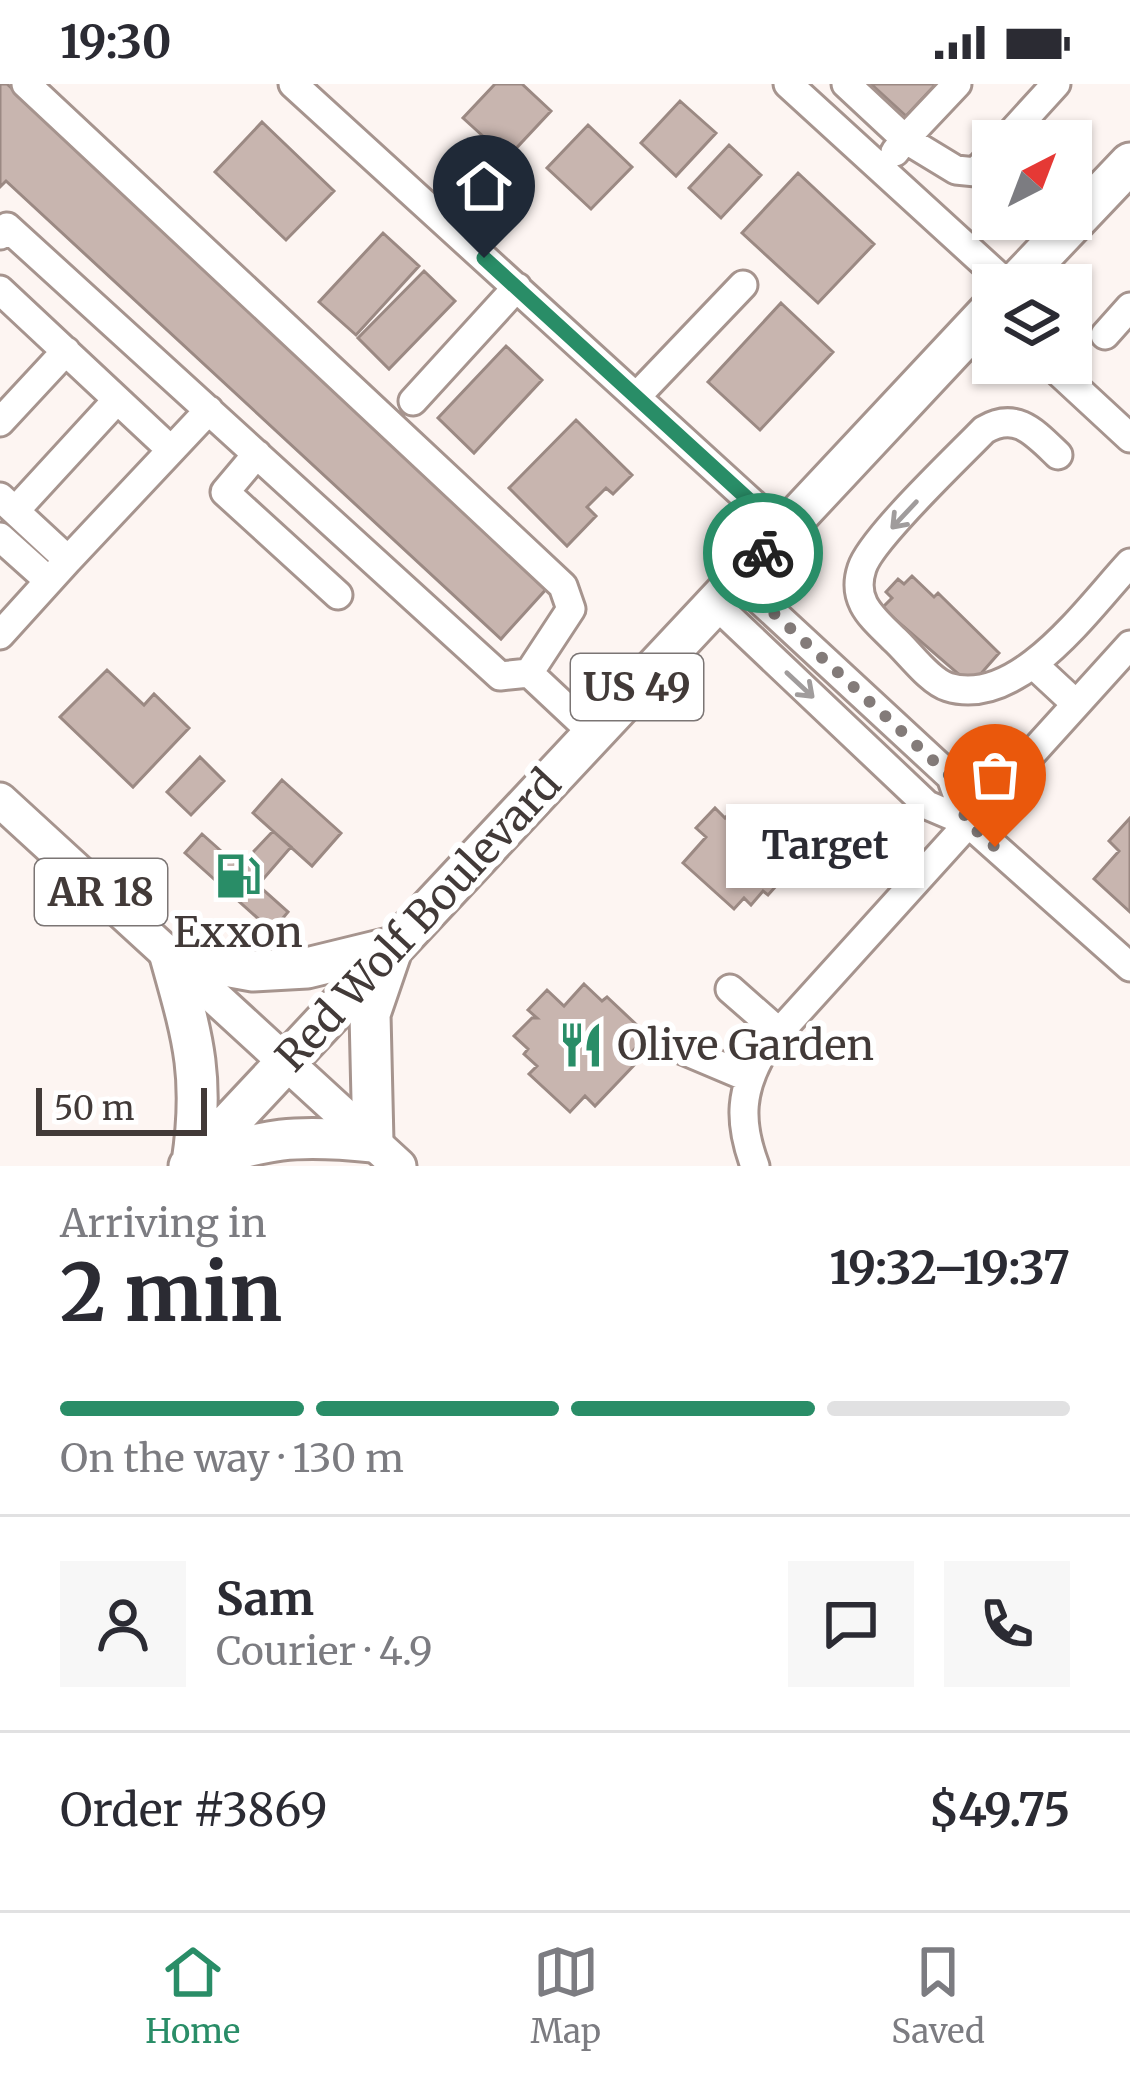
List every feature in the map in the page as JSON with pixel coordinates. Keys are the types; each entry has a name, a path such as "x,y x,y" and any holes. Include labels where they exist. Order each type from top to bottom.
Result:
{"highway":[{"name":"Red Wolf Boulevard","path":"1034,264 1130,163"},
{"name":"Red Wolf Boulevard","path":"191,1164 972,330"},
{"path":"393,947 370,1014 386,1154 294,1136 257,1142 191,1164 200,1084 194,1040 170,956 253,971 308,968 393,947"}],"main road":[{"name":"AR 18","path":"0,800 386,1154"}],"street":[{"path":"26,84 563,586 571,609 529,673"},
{"path":"293,84 784,532"},
{"path":"788,84 881,168 972,269"},
{"path":"846,84 905,140 956,170 972,172"},
{"path":"881,168 956,84"},
{"path":"1023,120 1056,84"},
{"path":"0,235 7,227 500,676 529,673 594,734"},
{"path":"636,397 743,285"},
{"path":"413,401 517,287"},
{"path":"1105,334 1130,307"},
{"path":"6,309 66,351 171,450"},
{"path":"0,422 66,351"},
{"path":"1072,384 1130,438"},
{"path":"68,560 8,504 118,400"},
{"path":"0,634 208,410"},
{"path":"1058,455 1019,422 1000,420 984,430 869,553 859,586 862,608 945,686 977,689 1000,685 1034,665 1130,563"},
{"path":"257,454 225,491 338,595"},
{"path":"0,537 49,581"},
{"path":"726,592 927,805 967,822 1130,967"},
{"path":"754,1166 743,1134 746,1078 779,1032 1130,645"},
{"path":"1034,665 1076,704"},
{"path":"868,839 914,881"},
{"path":"730,988 779,1032"},
{"path":"683,1051 746,1078"}],"building":[{"path":"0,84 7,84 549,586 501,639 6,181 0,187"},
{"path":"495,84 522,84 551,111 507,158 463,118"},
{"path":"871,84 936,84 906,116"},
{"path":"680,101 716,133 676,176 641,143"},
{"path":"262,122 334,191 286,240 215,172"},
{"path":"588,125 632,167 591,209 547,168"},
{"path":"729,145 761,175 721,218 689,188"},
{"path":"798,173 874,244 818,303 742,233"},
{"path":"383,233 419,266 356,335 319,302"},
{"path":"424,271 455,301 389,369 358,338"},
{"path":"781,303 833,352 760,430 708,382"},
{"path":"506,346 542,380 474,453 438,418"},
{"path":"576,420 632,475 613,494 606,488 587,507 596,516 567,546 509,488"},
{"path":"912,576 934,597 938,593 999,653 971,685 882,608 892,598 886,592 898,579 904,584"},
{"path":"107,670 144,705 154,694 189,728 133,787 60,717"},
{"path":"200,757 224,781 191,815 167,792"},
{"path":"282,780 341,833 312,866 253,813"},
{"path":"736,806 763,830 769,823 782,835 776,841 796,864 768,895 763,891 751,905 744,898 734,909 683,863 706,837 696,828 715,808 725,818"},
{"path":"1130,818 1130,912 1094,879 1119,851 1109,841"},
{"name":"Exxon","path":"273,831 291,847 258,885 288,912 272,931 185,853 202,834 239,867"},
{"name":"Olive Garden","path":"584,984 602,1001 607,997 641,1029 637,1034 643,1040 629,1055 637,1062 595,1106 585,1096 570,1112 529,1074 537,1066 514,1036 537,1018 528,1010 547,990 564,1006"}],"way so far":[{"path":"763,553 738,580 951,777 967,822 995,847"}],"place":[{"name":"Target","path":"995,847"},
{"name":"Exxon","path":"238,876"},
{"name":"Olive Garden","path":"581,1045"}],"route":[{"path":"484,258 784,532 763,553"}]}
